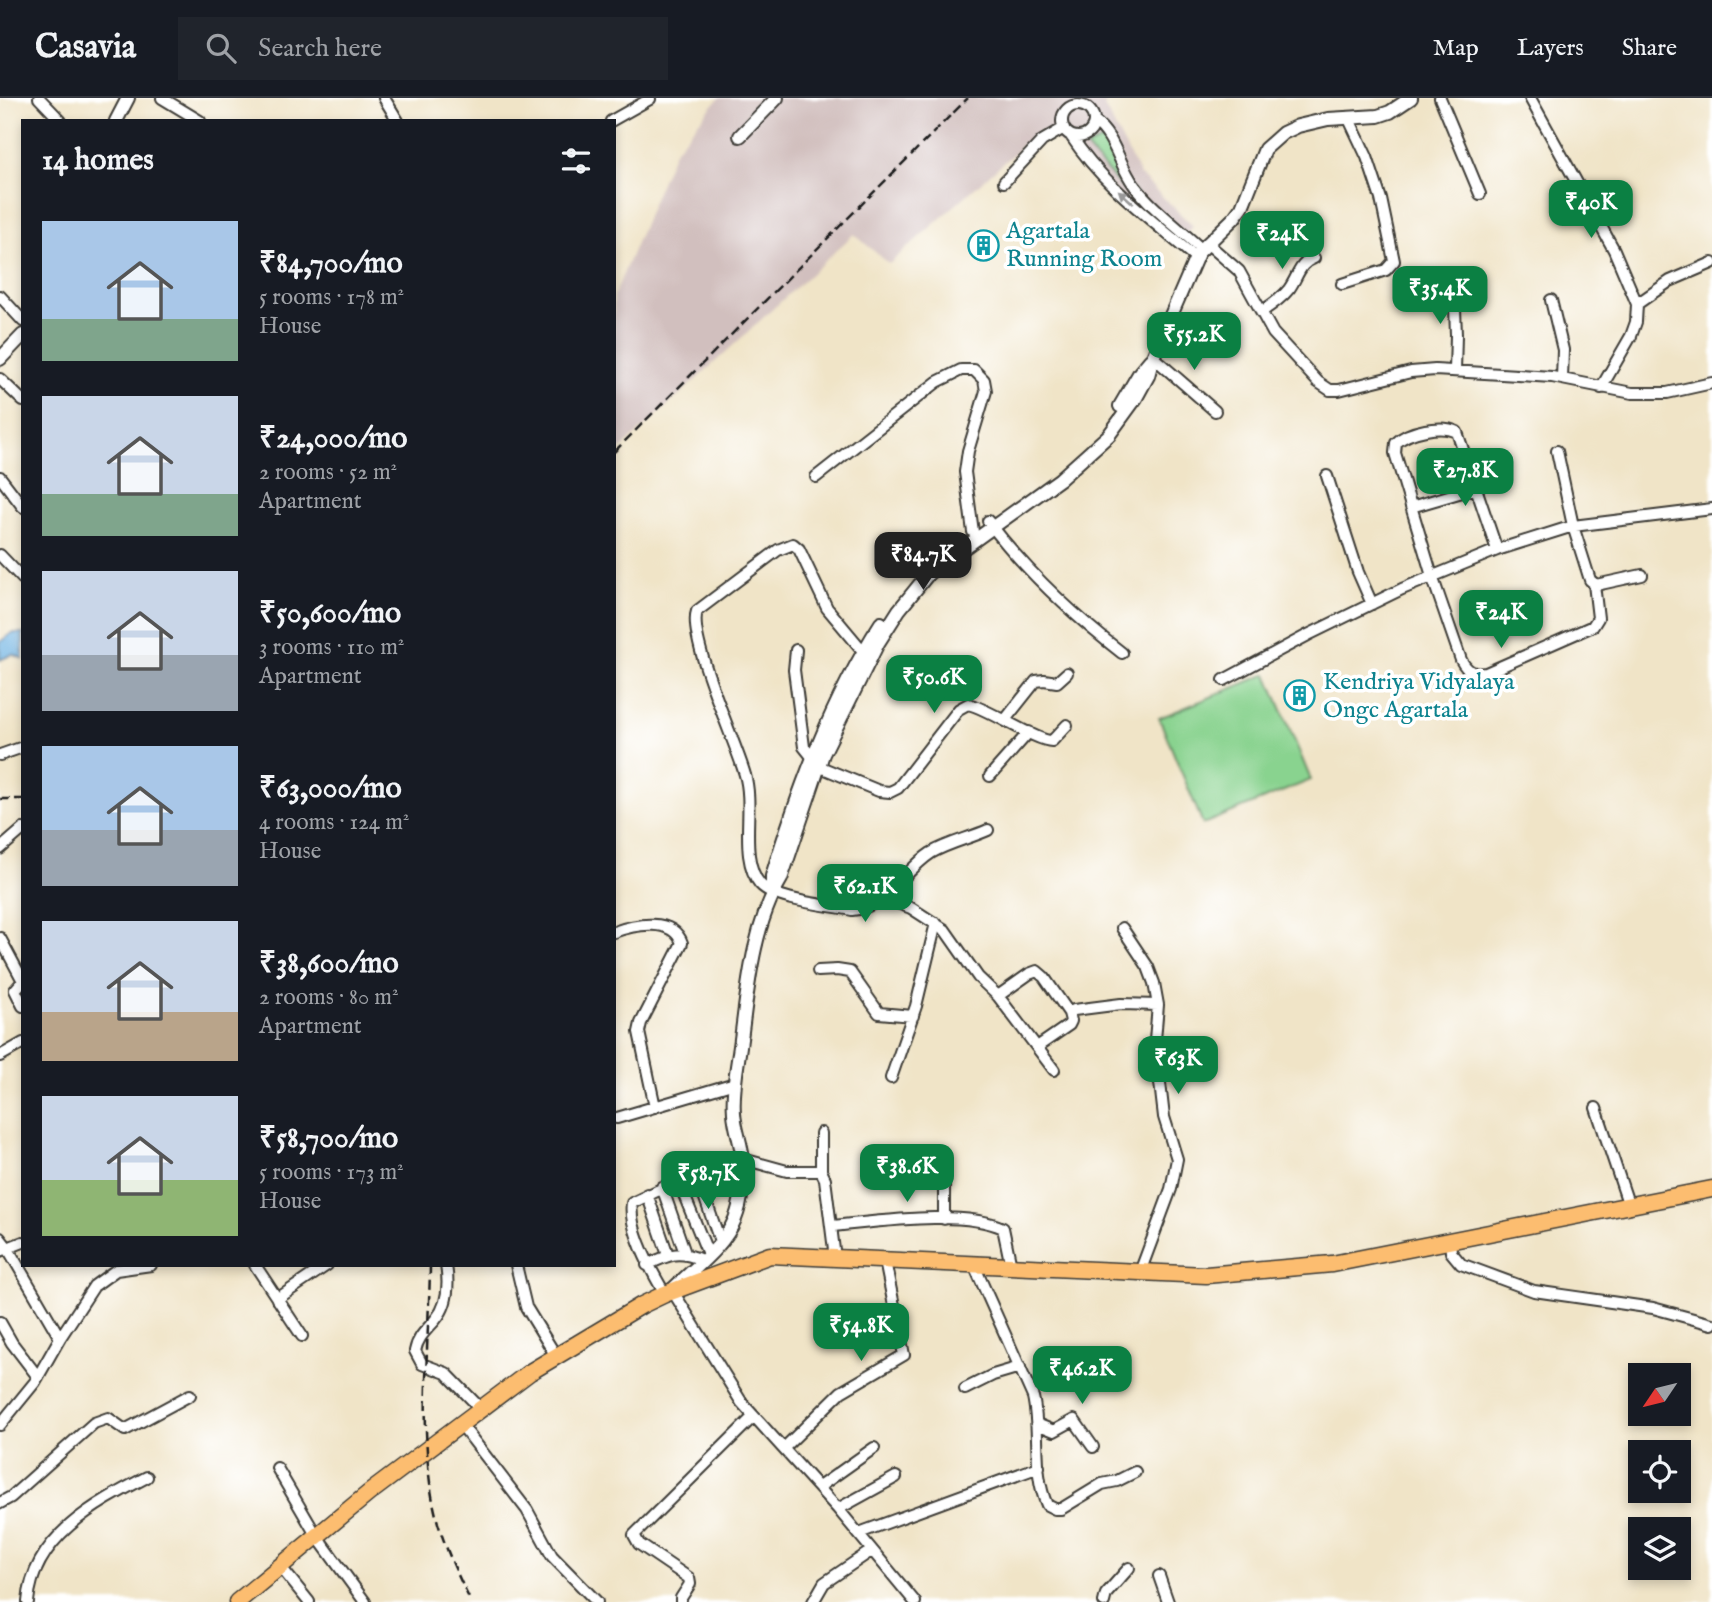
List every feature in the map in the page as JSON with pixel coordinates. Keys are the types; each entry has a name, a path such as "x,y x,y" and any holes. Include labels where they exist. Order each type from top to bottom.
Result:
{"main road":[{"path":"237,1602 316,1535 460,1423 556,1356 669,1292 769,1255 1206,1275 1332,1264 1712,1189"}],"street":[{"path":"39,98 58,119"},
{"path":"118,119 128,98"},
{"path":"162,98 197,119"},
{"path":"384,98 397,119"},
{"path":"740,136 777,98"},
{"path":"669,1292 720,1241 735,1220 743,1159 734,1114 735,1083 754,959 772,894 781,879 817,757 863,651 875,641 921,582 938,566 990,525 1076,467 1109,435 1136,398 1148,376 1153,357 1201,250 1225,228 1242,207 1259,159 1273,140 1283,133 1312,122 1390,112 1411,98"},
{"path":"1440,98 1480,194"},
{"path":"1530,98 1614,250 1637,304 1631,336 1601,388"},
{"path":"615,119 650,99"},
{"path":"1201,250 1135,187 1109,137 1094,121 1087,107 1072,106 1062,118 1067,132 1084,155 1112,185 1201,250 1239,271 1273,333 1318,382 1331,390 1411,372 1435,370 1562,379 1632,393 1667,393 1712,383"},
{"path":"1342,284 1386,270 1392,266 1394,254 1381,199 1367,157 1349,119"},
{"path":"1004,182 1042,141 1067,132 1082,137 1094,126 1094,121"},
{"path":"1261,312 1282,297 1292,286 1302,265 1314,258"},
{"path":"1637,304 1670,281 1712,263"},
{"path":"1454,281 1457,335 1455,371"},
{"path":"0,296 21,319"},
{"path":"1551,300 1563,351 1562,379"},
{"path":"0,359 21,337"},
{"path":"1153,357 1215,411"},
{"path":"816,477 937,382 961,370 974,370 984,380 986,391 968,451 965,472 973,532"},
{"path":"0,379 21,399"},
{"path":"1497,550 1457,432 1452,429 1439,429 1407,435 1401,438 1394,448 1432,576 1461,660 1469,671 1477,674 1486,673 1593,626 1598,618 1594,584 1590,580 1573,526 1557,451"},
{"path":"1327,476 1372,604"},
{"path":"0,477 21,504"},
{"path":"1411,508 1476,488"},
{"path":"1224,680 1372,604 1497,550 1573,526 1712,509"},
{"path":"817,757 875,641 915,576 973,532 990,525"},
{"path":"990,525 1072,612 1122,653"},
{"path":"863,651 831,614 799,549 793,544 768,557 697,611 695,618 709,675 746,778 750,818 748,853 751,868 758,881 772,894 852,910 871,906 931,854 988,830"},
{"path":"0,555 21,577"},
{"path":"1594,584 1642,575"},
{"path":"796,650 794,670 804,747 879,791 890,792 898,788 963,706 972,704 1049,741 1067,725"},
{"path":"1004,720 1036,681 1056,682 1067,673"},
{"path":"990,776 1029,732"},
{"path":"0,755 21,748"},
{"path":"0,849 21,831"},
{"path":"883,898 911,908 936,923 951,937 978,977 998,996 1054,1070"},
{"path":"891,1078 913,1016 936,923"},
{"path":"616,931 629,926 668,927 678,933 682,943 639,1031 655,1107"},
{"path":"1122,928 1148,967 1154,983 1158,1005 1155,1040 1164,1117 1175,1151 1177,1168 1140,1272"},
{"path":"0,938 21,977"},
{"path":"818,971 850,972 880,1013 913,1016"},
{"path":"998,996 1029,974 1037,971 1044,977 1069,1013 1069,1025 1037,1047"},
{"path":"21,983 15,990 21,1002"},
{"path":"1069,1013 1109,1005 1158,1005"},
{"path":"0,1056 21,1044"},
{"path":"617,1118 735,1083"},
{"path":"1596,1108 1629,1206"},
{"path":"821,1133 821,1171 825,1179 835,1258"},
{"path":"821,1171 787,1171 743,1159 678,1180 634,1200 631,1206 647,1265 669,1292 753,1417 819,1487 915,1602"},
{"path":"944,1164 944,1219"},
{"path":"696,1173 720,1241"},
{"path":"678,1180 705,1257"},
{"path":"662,1187 685,1253"},
{"path":"647,1194 668,1255"},
{"path":"831,1226 896,1220 984,1221 1002,1227 1011,1266"},
{"path":"1450,1241 1451,1252 1461,1264 1534,1291 1653,1308 1712,1324"},
{"path":"21,1242 2,1245 60,1338"},
{"path":"647,1265 668,1255 685,1253 705,1257"},
{"path":"784,1448 841,1392 904,1355 885,1261"},
{"path":"974,1265 1033,1397 1045,1501 1050,1507 1060,1509 1102,1484 1117,1481 1135,1472"},
{"path":"0,1425 38,1377 93,1286 109,1273 141,1267"},
{"path":"256,1267 302,1336"},
{"path":"277,1299 324,1267"},
{"path":"446,1267 448,1291 444,1305 438,1317 416,1342 415,1351 422,1364 446,1373 480,1408"},
{"path":"516,1267 526,1307 556,1356"},
{"path":"0,1322 38,1377"},
{"path":"965,1389 993,1375 1020,1367"},
{"path":"0,1503 94,1423 108,1418 125,1430 190,1395"},
{"path":"681,1602 690,1584 689,1578 639,1544 634,1535 753,1417"},
{"path":"1037,1424 1052,1431 1074,1420 1093,1447"},
{"path":"460,1423 527,1510 552,1556 597,1602"},
{"path":"819,1487 874,1448"},
{"path":"859,1533 1039,1467"},
{"path":"277,1468 316,1535 365,1602"},
{"path":"29,1602 36,1567 59,1535 101,1501 147,1477"},
{"path":"838,1509 896,1477"},
{"path":"813,1602 824,1583 872,1551"},
{"path":"280,1566 309,1602"},
{"path":"1104,1602 1106,1594 1129,1568"},
{"path":"1159,1576 1168,1602"}],"shaded area":[{"path":"719,98 1111,98 1104,106 1140,175 1193,226 1178,246 1055,138 1039,131 889,264 854,234 616,453 616,291 674,151"}],"green space":[{"path":"1105,139 1119,173 1129,187 1192,248 1124,190 1086,147"},
{"path":"1267,674 1311,780 1203,824 1159,718"}],"water":[{"path":"12,633 21,633 21,658 13,654 0,660 0,642"}],"railway":[{"path":"616,450 968,98"},
{"path":"0,799 21,799"},
{"path":"430,1267 426,1396 428,1462 438,1523 471,1602"}],"place":[{"name":"Agartala Running Room","path":"983,245"},
{"name":"Kendriya Vidyalaya Ongc Agartala","path":"1300,696"}]}
